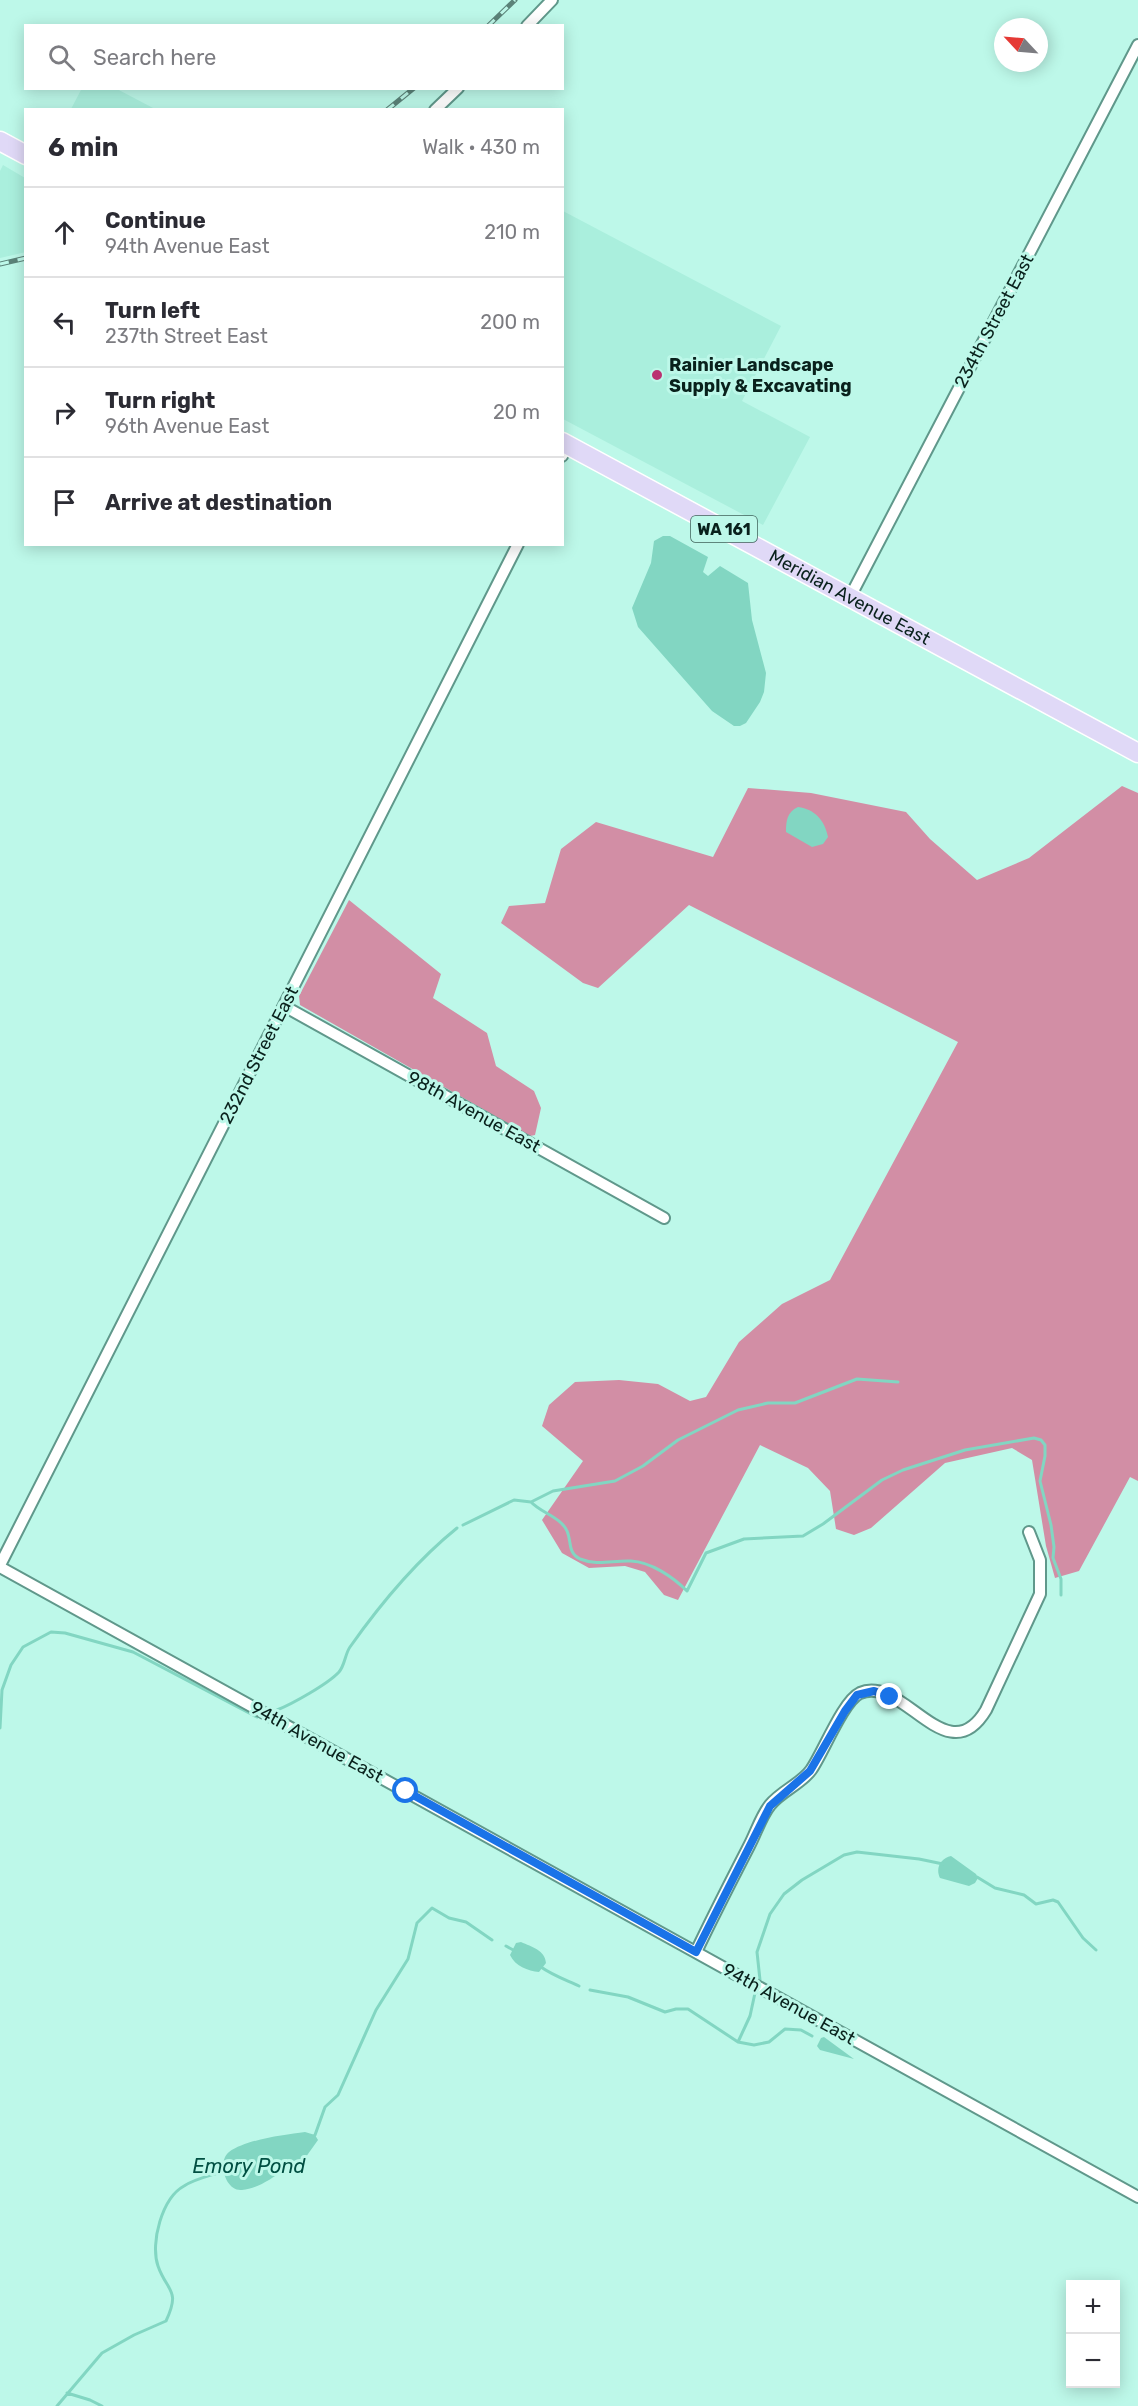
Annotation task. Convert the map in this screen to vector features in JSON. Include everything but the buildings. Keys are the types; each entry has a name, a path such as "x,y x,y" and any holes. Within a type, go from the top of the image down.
{"main road":[{"path":"0,141 24,154"},
{"name":"Meridian Avenue East","path":"564,448 850,597 1138,753"}],"street":[{"path":"529,24 552,0"},
{"name":"234th Street East","path":"850,597 1138,45"},
{"path":"437,108 456,90"},
{"name":"232nd Street East","path":"0,1566 517,546"},
{"name":"98th Avenue East","path":"284,1006 664,1218"},
{"path":"696,1952 770,1806 810,1771 851,1701 861,1693 880,1692 944,1729 961,1732 976,1725 986,1710 1040,1594 1040,1560 1029,1532"},
{"name":"94th Avenue East","path":"0,1566 1138,2197"}],"shaded area":[{"path":"81,90 119,90 153,108 72,108"},
{"path":"3,165 24,177 24,252 0,258 0,171"},
{"path":"564,212 781,326 742,401 810,437 763,525 564,420"},
{"path":"1122,786 1138,793 1138,1481 1130,1477 1079,1571 1055,1578 1046,1546 1032,1460 1012,1448 945,1463 871,1528 854,1535 836,1529 830,1491 808,1468 760,1445 678,1600 664,1595 645,1572 625,1566 589,1568 562,1553 542,1520 583,1461 542,1426 549,1405 575,1382 619,1380 658,1384 690,1401 706,1397 739,1342 782,1304 830,1280 958,1042 689,905 598,988 583,983 501,923 509,906 545,903 561,849 596,822 713,857 748,788 811,793 906,812 930,839 977,880 1029,858"},
{"path":"349,900 441,974 433,998 487,1033 496,1066 534,1091 541,1108 535,1135 530,1136 300,1005 299,996"}],"water":[{"path":"663,536 670,536 708,557 703,572 708,576 720,566 748,583 752,620 766,673 764,692 760,702 746,723 740,726 734,726 712,711 638,627 632,608 651,563 654,541"},
{"path":"798,807 809,810 822,821 828,837 823,844 812,847 786,832 788,817 791,811"},
{"path":"951,1856 976,1874 978,1878 975,1883 969,1886 940,1878 938,1871 940,1864"},
{"path":"521,1942 543,1955 546,1963 539,1972 522,1967 512,1959 510,1955 516,1943"},
{"path":"824,2037 854,2059 820,2050 817,2046"},
{"name":"Emory Pond","path":"305,2132 315,2135 318,2140 303,2161 293,2162 269,2180 247,2189 236,2189 227,2181 223,2169 225,2156 229,2152 255,2141"}],"waterway":[{"path":"463,1525 514,1500 531,1502 553,1491 615,1481 643,1466 678,1440 738,1410 768,1403 795,1403 857,1379 898,1382"},
{"path":"531,1502 564,1526 571,1550 580,1559 593,1562 631,1561 646,1564 668,1576 687,1591 706,1553 744,1539 803,1536 882,1480 903,1470 965,1450 1034,1438 1041,1440 1045,1445 1040,1481 1051,1525 1053,1558 1061,1579 1061,1595"},
{"path":"277,1710 310,1693 339,1672 350,1647 386,1599 413,1569 457,1528"},
{"path":"0,1728 2,1690 11,1665 23,1647 51,1632 65,1633 133,1652 257,1717"},
{"path":"760,1980 757,1952 770,1914 784,1894 802,1880 844,1855 857,1852 943,1864"},
{"path":"977,1877 995,1888 1024,1895 1036,1904 1053,1900 1058,1902 1083,1938 1096,1950"},
{"path":"312,2137 315,2135 325,2107 338,2095 376,2010 408,1959 417,1923 432,1908 449,1918 466,1922 492,1940"},
{"path":"506,1946 515,1951"},
{"path":"541,1967 579,1986"},
{"path":"590,1990 628,1997 665,2012 688,2009 738,2042 754,2045 769,2042 785,2029 801,2030 812,2036"},
{"path":"738,2042 750,2016 755,1993"},
{"path":"57,2406 102,2353 166,2321 172,2296 158,2266 156,2256 157,2234 164,2211 176,2192 184,2186 227,2170"},
{"path":"67,2393 102,2406"}],"railway":[{"path":"490,24 515,0"},
{"path":"389,108 412,90"},
{"path":"0,264 24,258"}],"place":[{"name":"Rainier Landscape Supply & Excavating","path":"657,375"}],"route":[{"path":"406,1791 696,1952 770,1806 810,1771 851,1701 857,1695 874,1691 890,1697"}]}
